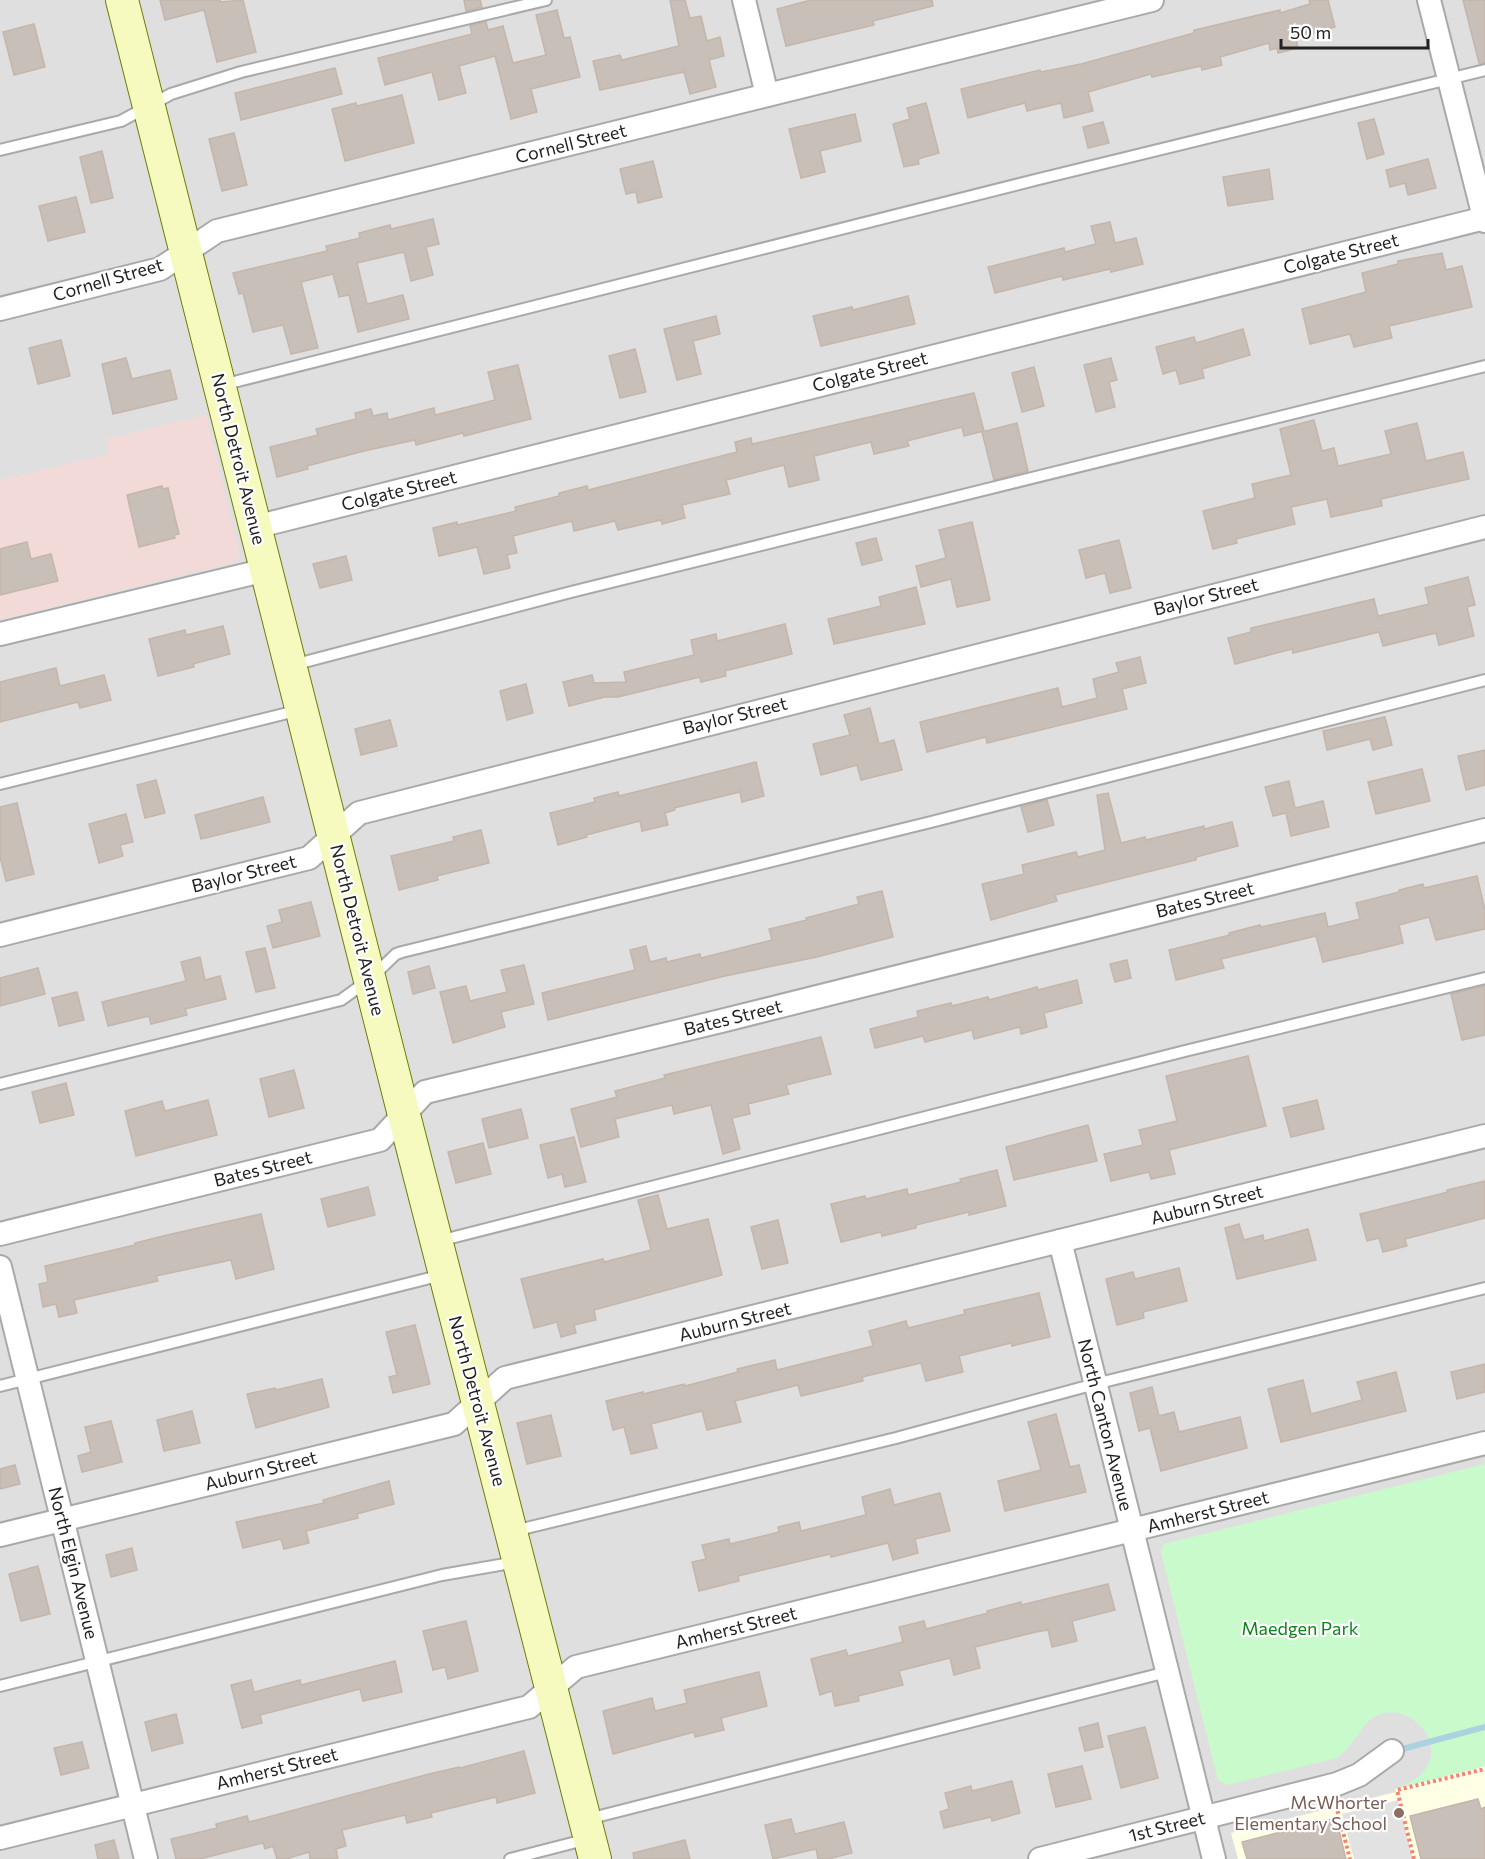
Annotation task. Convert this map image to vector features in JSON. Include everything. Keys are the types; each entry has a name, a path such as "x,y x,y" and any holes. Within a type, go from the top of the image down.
{"street":[{"name":"North Detroit Avenue","path":"122,0 444,1274 590,1839"},
{"path":"744,0 767,95"},
{"name":"Cornell Street","path":"0,309 160,269 217,231 1152,0"},
{"path":"1429,0 1485,219"},
{"name":"Colgate Street","path":"255,526 1485,219"},
{"name":"Baylor Street","path":"0,935 309,858 359,813 1485,527"},
{"path":"0,634 266,570"},
{"name":"Bates Street","path":"0,1234 380,1140 425,1092 721,1022 1485,830"},
{"name":"Auburn Street","path":"0,1535 454,1424 505,1378 1485,1136"},
{"name":"North Canton Avenue","path":"1060,1242 1214,1859"},
{"name":"North Elgin Avenue","path":"0,1267 146,1859"},
{"name":"Amherst Street","path":"0,1838 529,1707 576,1667 1485,1443"},
{"name":"1st Street","path":"1040,1859 1337,1784 1359,1774 1392,1751"}],"lane":[{"path":"0,150 121,121 171,94 241,72 546,0"},
{"path":"219,386 1024,183 1485,70"},
{"path":"290,666 583,589 1485,366"},
{"path":"0,1084 341,1000 396,954 402,952 931,822 1485,680"},
{"path":"0,784 302,710"},
{"path":"436,1242 1174,1054 1485,978"},
{"path":"0,1386 444,1274"},
{"path":"511,1531 896,1438 1095,1384 1485,1288"},
{"path":"0,1686 442,1575 519,1562"},
{"path":"510,1859 590,1839 1167,1672"}],"path":[{"path":"1414,1859 1397,1790 1485,1769"},
{"path":"1336,1805 1350,1859"}],"shaded area":[{"path":"0,0 1485,0 1485,1859 0,1859"},
{"path":"206,415 240,554 238,559 232,563 0,620 0,480 109,454 106,439"},
{"name":"McWhorter Elementary School","path":"1485,1766 1485,1859 1238,1859 1231,1833 1396,1792 1395,1789"},
{"path":"1398,1800 1413,1859 1354,1859 1342,1814"}],"green space":[{"name":"Maedgen Park","path":"1485,1464 1485,1766 1395,1789 1410,1782 1423,1772 1430,1761 1431,1749 1428,1737 1412,1719 1400,1714 1387,1713 1370,1720 1337,1758 1227,1785 1218,1780 1161,1552 1164,1544"}],"building":[{"path":"160,0 220,0 220,2 243,0 256,52 217,62 204,10 165,20"},
{"path":"464,0 480,0 482,7 466,11"},
{"path":"670,0 685,0 690,18 701,16 707,41 720,37 724,56 709,60 716,87 690,94 684,72 600,90 593,61 620,55 622,60 679,46"},
{"path":"811,0 932,0 933,6 873,21 874,25 786,46 777,9"},
{"path":"1309,0 1328,0 1335,27 1296,38 1298,48 1278,53 1277,48 1270,50 1269,43 1220,57 1222,65 1202,70 1201,66 1152,77 1151,74 1088,92 1093,111 1064,118 1061,103 1027,111 1025,103 968,118 961,89 1040,70 1041,72 1081,64 1194,33 1194,30 1280,10 1280,13 1310,4"},
{"path":"1463,0 1485,0 1485,63 1479,63"},
{"path":"557,10 564,38 570,37 580,77 531,89 537,112 511,119 495,56 459,66 466,93 439,100 432,72 385,85 378,58 472,34 470,26 486,22 488,30 503,26 513,63 546,55 536,15"},
{"path":"34,24 45,67 14,75 3,32"},
{"path":"335,68 342,94 241,120 235,93"},
{"path":"402,95 414,143 345,161 332,109 356,103 357,106"},
{"path":"926,103 939,153 918,159 919,164 904,167 893,124 910,119 907,108"},
{"path":"855,114 861,141 820,151 825,172 801,178 789,129"},
{"path":"1374,119 1384,154 1367,159 1358,123"},
{"path":"1103,122 1109,143 1088,148 1083,127"},
{"path":"234,133 247,185 222,191 209,139"},
{"path":"102,151 113,198 91,203 80,157"},
{"path":"1428,159 1436,188 1408,195 1405,183 1390,187 1386,170"},
{"path":"653,161 662,197 638,203 636,192 626,194 620,169"},
{"path":"1269,169 1273,199 1228,206 1223,177"},
{"path":"76,197 85,232 48,241 39,206"},
{"path":"433,219 439,244 426,247 433,275 411,281 404,252 357,263 367,304 403,295 409,319 358,332 349,295 339,297 333,274 301,282 318,348 291,354 283,325 253,332 243,293 239,294 233,273 327,251 326,246 360,238 359,233 390,225 391,229"},
{"path":"1110,222 1115,243 1136,238 1143,264 1063,280 1062,276 995,293 988,267 1064,248 1065,252 1096,244 1091,226"},
{"path":"1442,253 1446,270 1462,266 1472,307 1389,326 1392,338 1354,347 1350,334 1310,344 1302,309 1366,292 1362,273 1398,264 1398,261"},
{"path":"908,296 915,324 821,346 813,316 852,307 853,310"},
{"path":"716,316 720,334 693,341 701,374 677,380 664,329"},
{"path":"1243,329 1250,355 1202,369 1204,378 1180,384 1176,370 1163,374 1156,347 1194,337 1196,343"},
{"path":"61,340 70,376 38,384 29,348"},
{"path":"635,349 646,392 620,398 609,356"},
{"path":"126,358 132,379 170,370 177,399 113,414 102,364"},
{"path":"1111,358 1117,380 1109,382 1115,407 1096,412 1084,365"},
{"path":"518,365 531,419 464,436 463,433 416,445 415,440 364,451 307,466 308,469 277,477 270,447 318,435 316,429 356,419 355,413 371,409 373,416 387,413 388,420 434,408 435,415 495,400 488,372"},
{"path":"1034,367 1044,406 1022,412 1012,373"},
{"path":"974,393 984,431 964,436 962,427 907,441 909,446 874,454 871,442 814,456 819,480 789,487 784,465 726,480 730,494 682,505 685,518 662,524 661,520 618,530 615,521 574,531 572,521 513,536 517,553 507,555 510,568 484,574 477,547 439,556 433,528 457,522 457,525 516,511 515,507 559,496 559,493 587,486 588,490 737,452 735,442 751,438 752,444"},
{"path":"1314,420 1322,451 1334,448 1338,466 1391,454 1385,431 1417,423 1426,461 1463,452 1469,479 1381,499 1382,506 1331,517 1327,499 1291,507 1295,524 1236,539 1237,543 1213,549 1203,511 1255,498 1252,484 1291,475 1280,429"},
{"path":"1017,423 1028,471 994,480 982,432"},
{"path":"162,486 163,489 168,488 179,534 174,535 175,538 139,547 127,495"},
{"path":"972,522 990,600 957,607 951,579 921,587 916,566 946,558 939,530"},
{"path":"876,538 882,560 862,565 856,543"},
{"path":"1119,540 1131,588 1110,593 1105,573 1086,578 1079,550"},
{"path":"27,542 31,559 51,554 58,581 0,595 0,549"},
{"path":"346,556 352,580 320,588 313,564"},
{"path":"1468,577 1475,605 1467,607 1474,636 1439,645 1436,633 1383,646 1379,632 1293,653 1292,649 1235,664 1228,638 1251,632 1251,628 1374,599 1378,616 1429,604 1425,588"},
{"path":"916,587 925,624 834,644 828,619 881,606 879,597"},
{"path":"785,624 792,654 725,671 726,676 701,682 700,677 618,697 605,697 569,706 563,682 592,675 594,683 626,682 624,672 694,655 691,640 716,634 717,641"},
{"path":"223,626 230,654 193,664 194,667 158,676 149,639 185,630 186,635"},
{"path":"1140,657 1146,683 1122,689 1127,709 987,743 986,737 927,752 920,722 1058,688 1062,707 1097,698 1093,679 1119,672 1116,663"},
{"path":"56,668 60,686 104,675 111,700 80,708 78,702 0,722 0,682"},
{"path":"526,684 533,713 507,720 500,691"},
{"path":"870,708 879,744 894,740 902,770 861,780 857,765 821,775 813,744 850,735 844,715"},
{"path":"1385,717 1392,745 1373,750 1370,739 1327,750 1323,731"},
{"path":"390,720 397,746 361,755 355,729"},
{"path":"1485,750 1485,785 1466,790 1458,756"},
{"path":"756,762 764,796 742,802 740,792 674,808 675,810 665,813 668,825 642,831 640,821 558,845 550,813 595,802 594,798 618,792 619,796"},
{"path":"1422,769 1430,801 1376,814 1368,782"},
{"path":"156,780 165,813 145,818 137,785"},
{"path":"1289,781 1295,808 1323,801 1329,827 1291,836 1286,813 1273,816 1265,787"},
{"path":"1108,793 1121,843 1232,822 1238,846 1196,857 1196,860 1055,895 1057,901 991,920 982,884 1024,874 1022,865 1076,852 1078,857 1105,850 1097,795"},
{"path":"263,797 270,822 201,839 195,815"},
{"path":"1047,800 1054,825 1028,832 1021,807"},
{"path":"17,803 34,874 6,881 0,857 0,807"},
{"path":"126,814 133,842 120,845 123,856 99,863 89,824"},
{"path":"481,830 489,863 437,876 438,880 399,890 391,856 454,841 453,837"},
{"path":"1477,876 1485,910 1485,929 1436,940 1429,917 1399,925 1403,943 1379,949 1323,962 1316,936 1221,959 1224,968 1176,980 1169,950 1260,925 1261,927 1325,913 1328,927 1360,919 1356,903 1423,884 1424,888"},
{"path":"882,891 893,937 548,1020 542,993 635,970 630,950 646,946 650,962 666,958 667,962 700,954 701,958 772,940 769,929 859,904 857,897"},
{"path":"311,902 320,936 273,948 267,926 282,922 279,910"},
{"path":"265,948 275,988 256,992 246,952"},
{"path":"200,957 205,980 220,976 226,999 185,1009 187,1015 151,1024 149,1016 108,1026 102,1002 186,981 181,962"},
{"path":"1127,960 1131,978 1115,982 1110,964"},
{"path":"524,965 534,1004 501,1012 505,1027 453,1043 440,992 466,986 470,1001 507,992 501,970"},
{"path":"429,966 435,988 413,994 408,972"},
{"path":"38,968 45,994 0,1006 0,978"},
{"path":"1077,980 1082,1003 1044,1013 1047,1027 1021,1034 1020,1027 974,1039 972,1030 925,1042 923,1036 875,1048 870,1029 918,1017 917,1011 951,1003 952,1006 988,997 989,1000 1037,987 1038,990"},
{"path":"1485,986 1485,1035 1462,1040 1451,994"},
{"path":"77,992 84,1020 59,1026 52,998"},
{"path":"821,1037 831,1074 786,1085 789,1094 748,1104 750,1114 732,1118 740,1149 723,1154 711,1105 674,1114 672,1105 615,1119 619,1137 581,1147 571,1109 617,1097 615,1091 665,1078 664,1075"},
{"path":"1248,1056 1266,1126 1169,1150 1175,1174 1151,1179 1149,1172 1111,1181 1104,1154 1143,1145 1139,1130 1177,1121 1166,1076"},
{"path":"294,1070 304,1108 269,1117 260,1079"},
{"path":"66,1083 74,1115 40,1123 32,1092"},
{"path":"208,1100 217,1135 136,1156 125,1111 162,1101 165,1111"},
{"path":"1317,1100 1324,1129 1291,1137 1283,1108"},
{"path":"521,1109 528,1138 489,1148 482,1119"},
{"path":"1088,1125 1097,1161 1014,1180 1006,1147"},
{"path":"574,1137 586,1182 565,1187 562,1174 548,1178 540,1145"},
{"path":"483,1143 491,1174 456,1183 448,1152"},
{"path":"997,1170 1006,1206 969,1215 969,1212 882,1236 881,1232 841,1242 831,1204 865,1196 866,1199 907,1189 908,1195 961,1182 960,1179"},
{"path":"1485,1181 1485,1218 1405,1239 1407,1246 1383,1252 1379,1238 1367,1241 1360,1214"},
{"path":"368,1187 375,1215 328,1227 321,1199"},
{"path":"658,1195 667,1229 708,1219 722,1275 594,1310 596,1320 574,1325 576,1333 561,1337 557,1322 534,1328 521,1279 651,1250 638,1200"},
{"path":"261,1214 274,1269 236,1279 231,1260 156,1276 158,1281 74,1300 77,1313 59,1317 56,1304 43,1307 39,1284 48,1282 45,1266"},
{"path":"778,1220 788,1263 762,1269 751,1227"},
{"path":"1239,1224 1244,1240 1263,1235 1264,1241 1308,1229 1316,1260 1237,1279 1225,1228"},
{"path":"1179,1268 1187,1301 1143,1312 1144,1318 1117,1325 1106,1279 1133,1272 1135,1279"},
{"path":"1039,1293 1050,1337 1012,1346 1011,1343 959,1356 963,1372 926,1381 921,1363 862,1377 863,1381 801,1396 798,1385 735,1401 741,1422 707,1430 702,1411 651,1424 657,1448 631,1454 624,1427 613,1430 606,1401 684,1384 685,1386 738,1372 737,1369 775,1360 777,1370 873,1346 869,1331 906,1321 908,1328 965,1314 964,1310"},
{"path":"415,1325 430,1384 393,1393 389,1377 397,1375 386,1332"},
{"path":"1485,1364 1485,1392 1457,1399 1451,1372"},
{"path":"1396,1372 1406,1411 1281,1442 1268,1389 1303,1380 1311,1414 1362,1400 1357,1382"},
{"path":"322,1379 329,1407 256,1428 247,1394"},
{"path":"1152,1387 1159,1416 1174,1412 1179,1432 1240,1417 1247,1448 1161,1471 1150,1428 1139,1431 1130,1393"},
{"path":"192,1411 200,1443 164,1451 157,1420"},
{"path":"1056,1414 1070,1467 1079,1465 1086,1492 1005,1511 998,1481 1041,1470 1028,1422"},
{"path":"551,1415 561,1456 527,1464 517,1423"},
{"path":"111,1421 122,1462 82,1472 78,1456 91,1452 85,1427"},
{"path":"15,1465 20,1484 0,1489 0,1469"},
{"path":"389,1481 394,1504 357,1514 358,1518 306,1531 309,1543 284,1549 281,1539 243,1548 236,1522 324,1503 323,1500"},
{"path":"890,1489 894,1505 940,1493 950,1531 915,1539 918,1553 893,1560 888,1543 738,1576 739,1581 699,1591 692,1562 706,1559 702,1545 729,1539 730,1544 779,1532 778,1527 799,1522 801,1531 866,1515 862,1497"},
{"path":"132,1548 137,1570 111,1577 106,1555"},
{"path":"38,1566 50,1614 21,1621 9,1574"},
{"path":"1108,1584 1115,1610 1072,1621 1077,1641 1052,1647 1048,1630 1036,1632 975,1647 980,1668 954,1675 950,1658 899,1671 903,1685 858,1696 859,1701 835,1706 832,1691 820,1695 811,1659 846,1650 848,1656 903,1642 899,1627 924,1621 926,1629 1021,1602 1021,1605"},
{"path":"466,1621 478,1671 448,1679 445,1667 433,1670 423,1631"},
{"path":"395,1661 402,1692 363,1701 360,1689 260,1715 262,1723 242,1728 231,1685 251,1680 254,1692 300,1680 301,1685"},
{"path":"759,1672 767,1706 721,1718 724,1730 695,1737 694,1732 613,1754 603,1711 652,1698 655,1711 687,1703 684,1690"},
{"path":"176,1714 183,1743 152,1751 145,1722"},
{"path":"1098,1723 1103,1747 1085,1751 1079,1728"},
{"path":"1145,1727 1158,1778 1121,1788 1108,1736"},
{"path":"82,1742 89,1768 61,1775 54,1748"},
{"path":"524,1751 535,1793 497,1803 496,1797 431,1813 432,1817 407,1823 405,1815 342,1830 346,1846 336,1849 338,1859 310,1859 309,1852 286,1859 277,1859 273,1846 265,1849 263,1843 200,1859 176,1859 171,1839 217,1828 216,1824 247,1816 249,1822"},
{"path":"1082,1766 1091,1799 1056,1807 1048,1774"},
{"path":"1012,1781 1020,1813 992,1821 991,1817 944,1828 940,1812 949,1809 945,1793 971,1786 972,1791"},
{"path":"1478,1799 1481,1809 1485,1807 1485,1859 1421,1859 1410,1816"},
{"path":"1336,1818 1346,1859 1247,1859 1242,1842"},
{"path":"791,1819 795,1834 844,1822 852,1853 818,1859 816,1849 773,1859 765,1825"},
{"path":"114,1840 119,1859 98,1859 95,1845"},
{"path":"685,1840 690,1859 634,1859 633,1853"}],"waterway":[{"path":"1395,1751 1485,1727"}],"place":[{"name":"McWhorter Elementary School","path":"1399,1813"}]}
